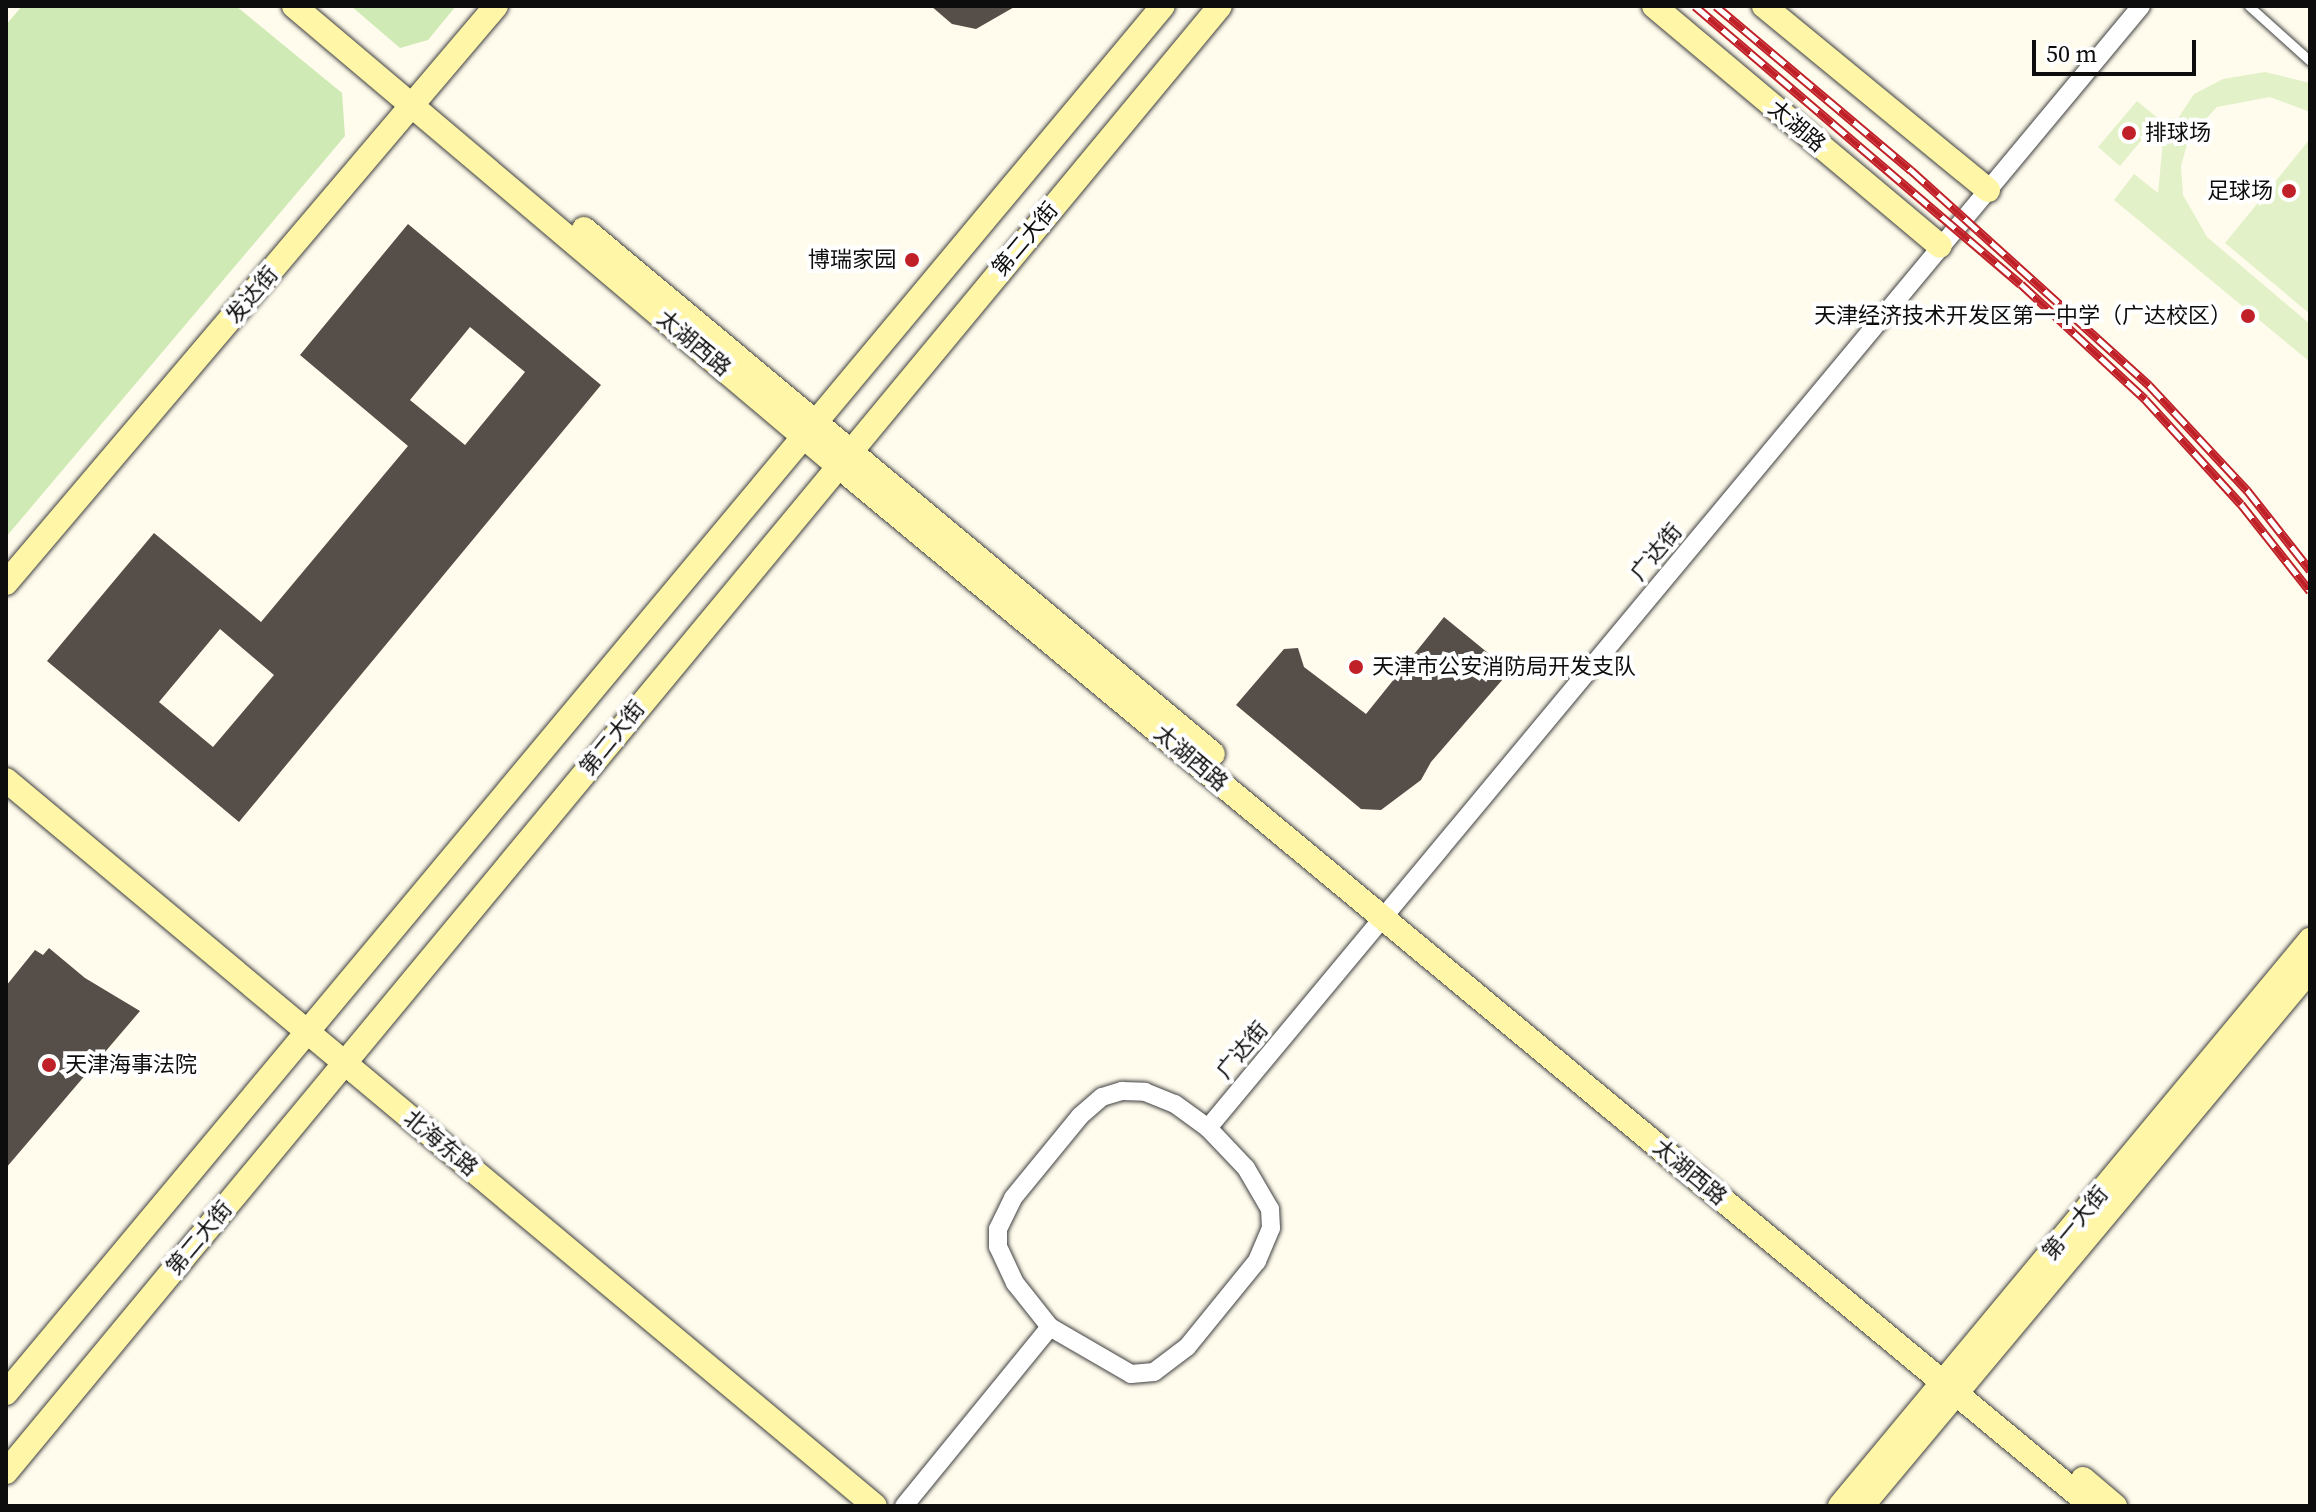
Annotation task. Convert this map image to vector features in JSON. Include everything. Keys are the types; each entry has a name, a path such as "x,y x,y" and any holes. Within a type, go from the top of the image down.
{"main road":[{"name":"太湖西路","path":"294,6 418,100 1954,1381 2115,1506"},
{"name":"发达街","path":"6,583 496,6"},
{"name":"第二大街","path":"6,1393 1163,6"},
{"name":"第二大街","path":"6,1472 843,457 1220,6"},
{"name":"太湖路","path":"1654,6 1940,246"},
{"path":"1764,6 1988,190"},
{"name":"北海东路","path":"6,780 875,1506"},
{"name":"第一大街","path":"1862,1506 1954,1381 2310,940"},
{"name":"第一大街","path":"1840,1506 1954,1381 2310,970"},
{"name":"太湖西路","path":"1954,1381 2092,1506"}],"street":[{"name":"广达街","path":"1208,1128 2141,6"},
{"path":"1145,1092 1175,1104 1208,1128 1246,1168 1270,1209 1271,1228 1257,1261 1187,1347 1154,1372 1131,1374 1112,1368 1050,1327 1015,1283 998,1247 998,1229 1013,1198 1102,1097 1145,1092"},
{"path":"904,1506 1050,1327"}],"lane":[{"path":"2249,6 2310,61"}],"green space":[{"path":"22,6 236,6 342,93 345,136 6,537 6,25"},
{"path":"351,6 456,6 428,40 400,48"},
{"path":"2265,72 2310,83 2310,112 2270,97 2217,107 2189,137 2181,166 2183,195 2207,237 2310,324 2310,362 2114,200 2134,174 2158,193 2163,141 2194,94 2223,79"},
{"name":"排球场","path":"2137,101 2159,119 2120,166 2098,147"},
{"name":"足球场","path":"2310,139 2310,314 2225,243"}],"building":[{"path":"931,6 1016,6 976,29 952,24"},
{"path":"408,224 601,385 239,822 47,661 154,533 261,622 408,446 300,355","holes":["470,327 525,372 465,445 410,400","220,629 274,675 213,747 159,702"]},
{"path":"1444,617 1510,671 1431,762 1421,780 1381,810 1361,809 1236,705 1284,649 1298,648 1304,667 1366,714"},
{"name":"天津海事法院","path":"49,948 85,978 140,1011 6,1168 6,986 35,950 43,955"}],"railway":[{"path":"1695,6 2021,284 2145,399 2241,504 2310,591"},
{"path":"1716,6 1911,170 2149,385 2247,490 2310,570"}],"place":[{"name":"排球场","path":"2129,133"},
{"name":"足球场","path":"2289,191"},
{"name":"博瑞家园","path":"912,260"},
{"name":"天津经济技术开发区第一中学（广达校区）","path":"2248,316"},
{"name":"天津市公安消防局开发支队","path":"1356,667"},
{"name":"天津海事法院","path":"49,1065"}]}
